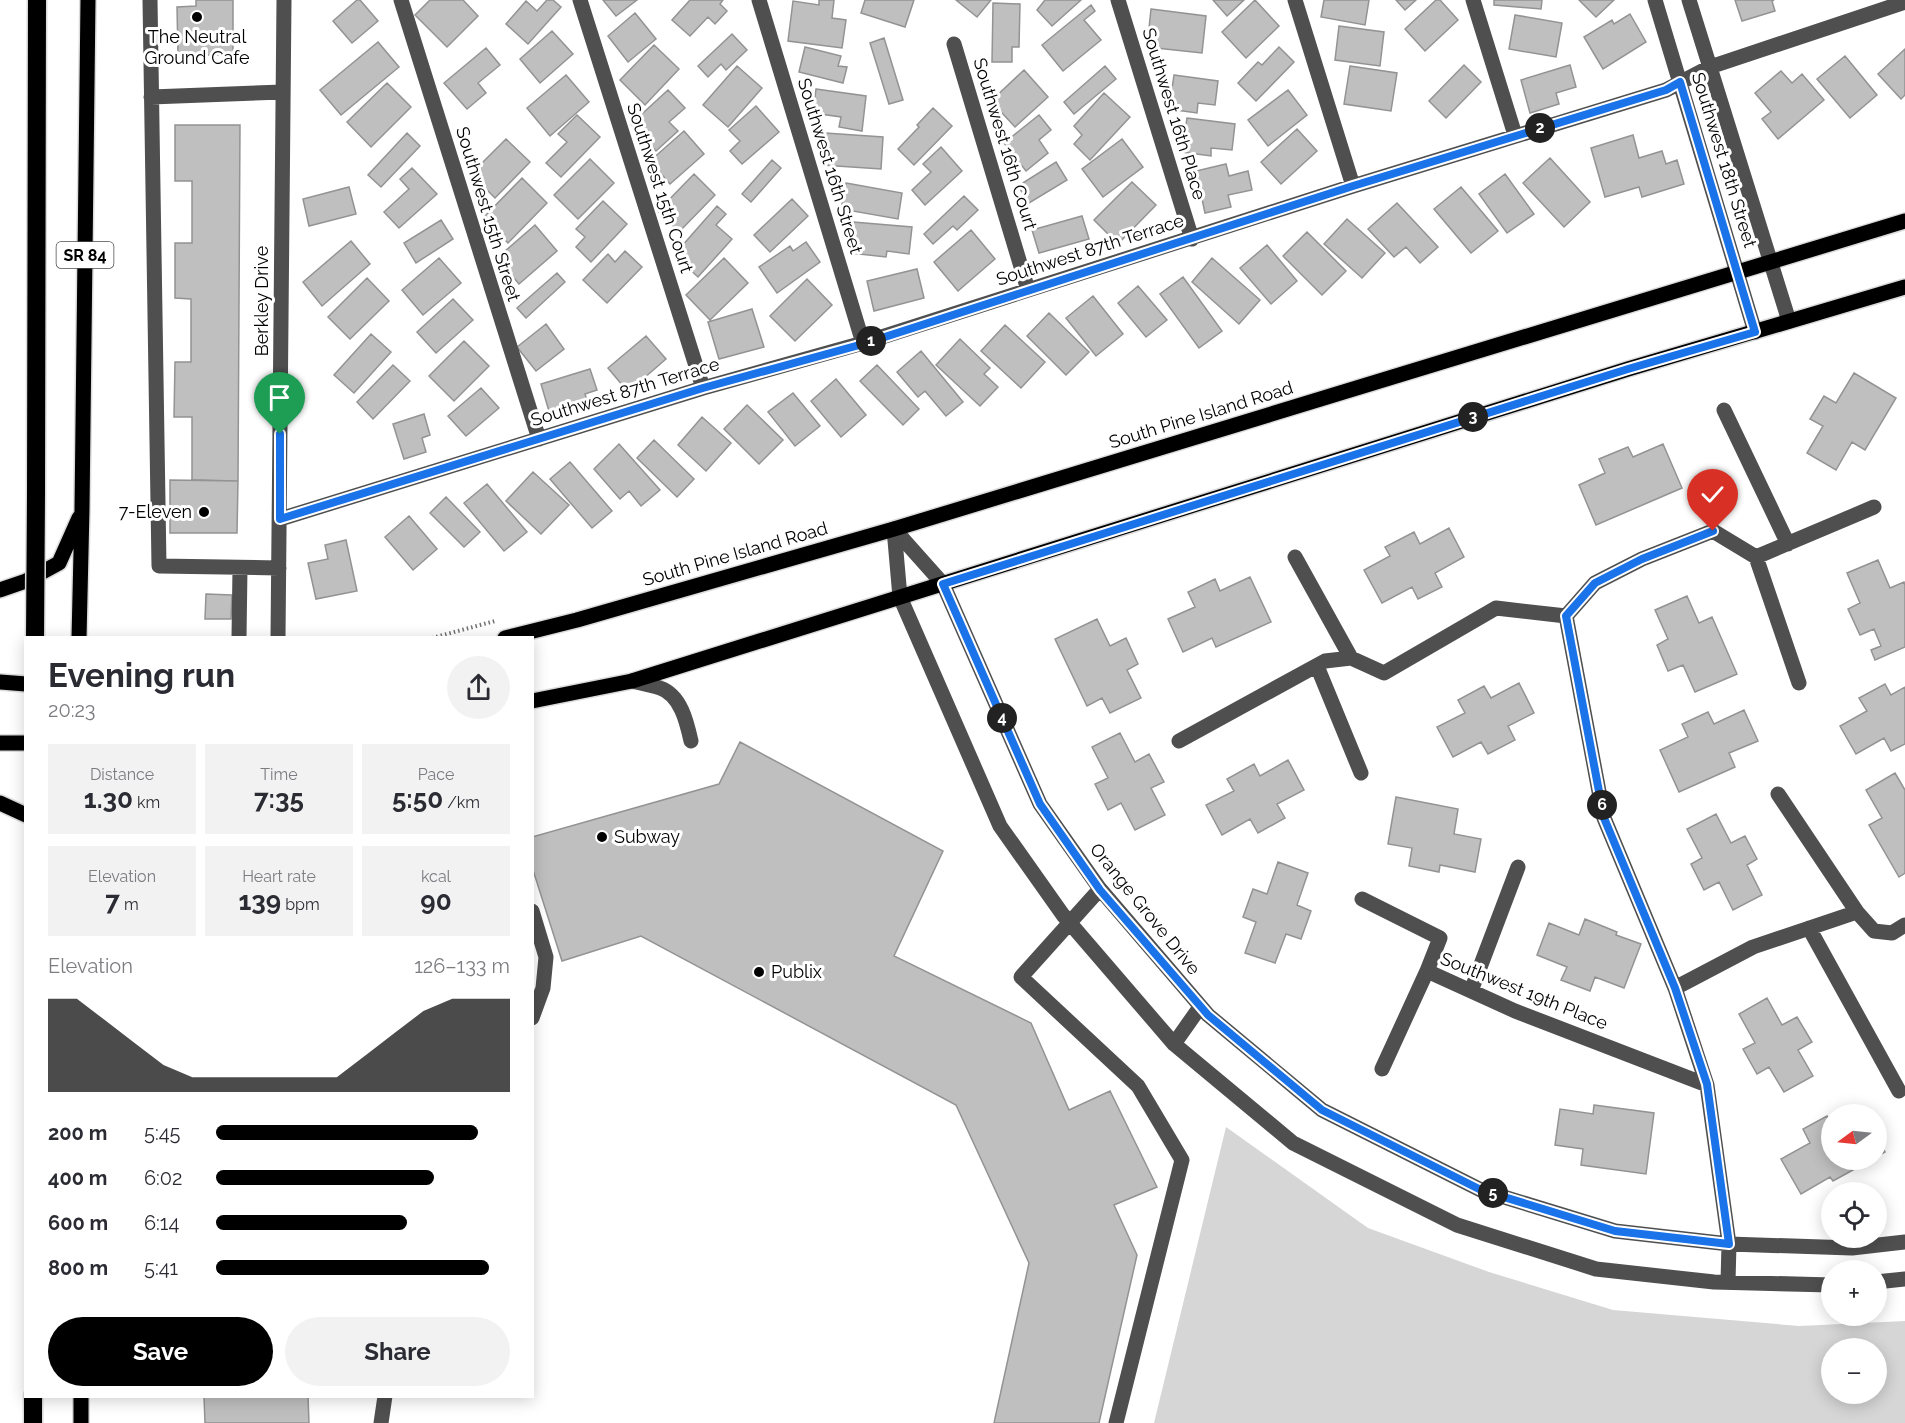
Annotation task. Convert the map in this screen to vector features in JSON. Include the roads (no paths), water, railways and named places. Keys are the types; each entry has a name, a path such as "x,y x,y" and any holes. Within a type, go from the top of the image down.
{"highway":[{"path":"35,636 37,0"},
{"path":"33,1398 33,1423"}],"main road":[{"name":"SR 84","path":"79,636 88,0"},
{"name":"South Pine Island Road","path":"531,634 894,529 1905,221"},
{"path":"534,701 632,681 1628,369 1905,287"},
{"path":"0,590 26,581 59,563 82,509"},
{"path":"0,682 24,684"},
{"path":"0,743 24,743"},
{"path":"0,803 24,814"},
{"path":"81,1398 81,1423"}],"street":[{"path":"150,0 159,566 279,568"},
{"name":"Berkley Drive","path":"278,636 284,0"},
{"name":"Southwest 15th Street","path":"401,0 539,439"},
{"name":"Southwest 15th Court","path":"580,0 703,388"},
{"name":"Southwest 16th Street","path":"759,0 863,344"},
{"name":"Southwest 16th Place","path":"1118,0 1192,239"},
{"path":"1295,0 1353,186"},
{"path":"1473,0 1515,135"},
{"name":"Southwest 18th Street","path":"1655,0 1755,332"},
{"name":"Southwest 18th Street","path":"1689,0 1789,321"},
{"name":"Southwest 87th Terrace","path":"280,519 703,388 863,344 1353,186 1666,90 1710,67 1903,2"},
{"name":"Southwest 16th Court","path":"954,44 1028,290"},
{"path":"151,97 283,92"},
{"path":"1724,410 1788,544"},
{"path":"1756,557 1874,507"},
{"path":"894,529 900,597 1000,826 1070,923 1174,1044 1293,1143 1458,1225 1596,1269 1728,1282 1821,1286"},
{"name":"Orange Grove Drive","path":"894,529 943,584 1040,804 1100,890 1208,1015 1322,1110 1481,1190 1615,1231 1729,1244 1852,1248 1905,1242"},
{"path":"1566,616 1595,583 1642,559 1713,531 1756,557 1799,683"},
{"path":"1295,557 1351,658"},
{"path":"239,636 240,568"},
{"path":"1179,741 1325,661 1351,658 1384,673 1496,608 1566,616"},
{"path":"1566,616 1604,818 1675,988 1707,1084 1729,1244 1728,1282"},
{"path":"1317,666 1361,772"},
{"path":"632,681 663,688 675,699 686,716 691,741"},
{"path":"1778,794 1857,912 1874,931 1892,933 1905,925"},
{"path":"1471,991 1518,867"},
{"path":"1100,890 1021,977 1138,1086 1182,1160 1116,1423"},
{"path":"1362,899 1440,938 1427,971"},
{"path":"1675,988 1753,947 1857,912"},
{"path":"534,918 546,957 543,988 534,1013"},
{"path":"1809,928 1899,1091"},
{"name":"Southwest 19th Place","path":"1382,1069 1427,971 1515,1011 1707,1084"},
{"path":"534,977 543,988"},
{"path":"1174,1044 1200,1007"},
{"path":"1887,1281 1905,1279"},
{"path":"381,1423 385,1398"}],"place":[{"name":"The Neutral Ground Cafe","path":"197,17"},
{"name":"7-Eleven","path":"204,512"},
{"name":"Subway","path":"602,837"},
{"name":"Publix","path":"759,972"}]}
